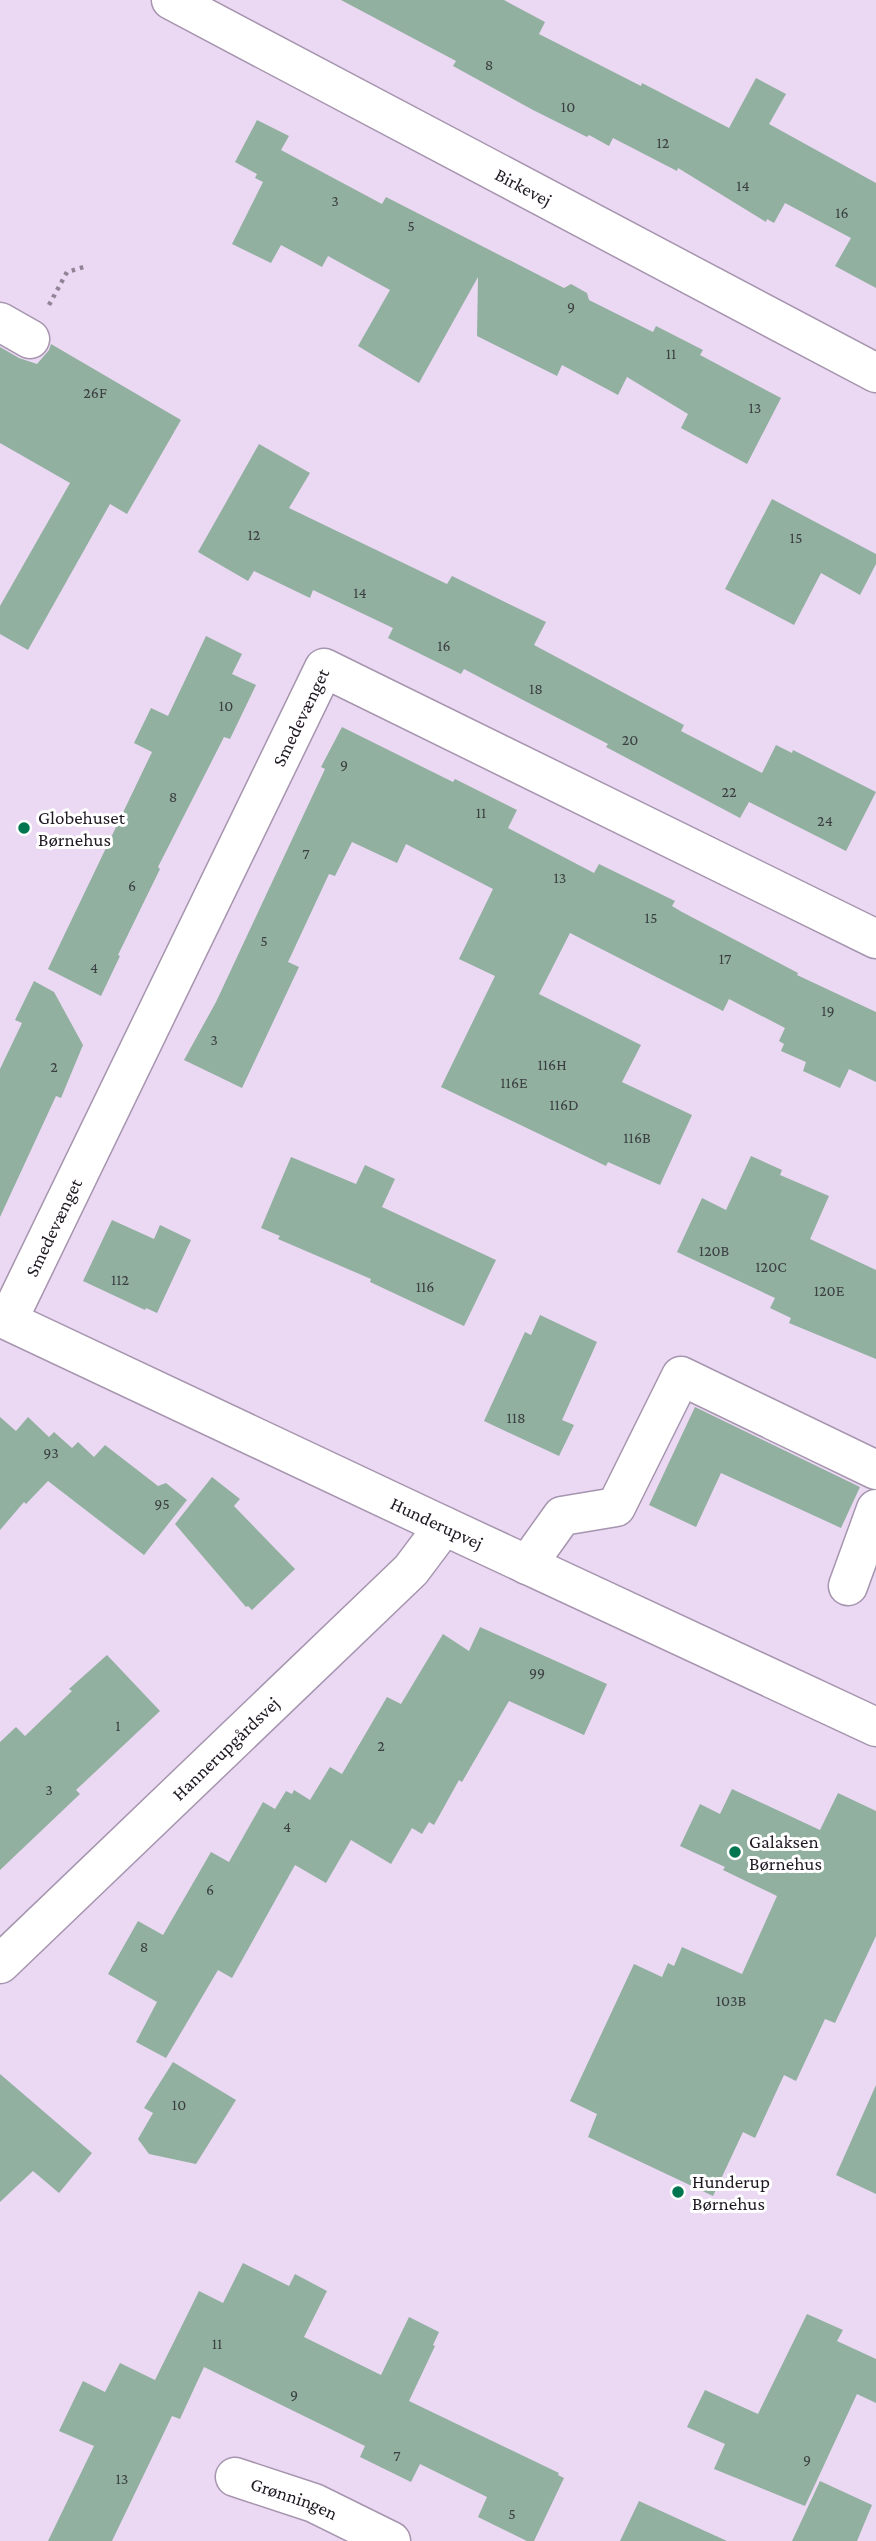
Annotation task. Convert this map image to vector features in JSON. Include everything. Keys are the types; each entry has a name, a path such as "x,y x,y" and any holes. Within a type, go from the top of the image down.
{"street":[{"name":"Birkevej","path":"172,0 876,373"},
{"name":"Smedevænget","path":"4,1319 324,668 876,939"},
{"name":"Hunderupvej","path":"4,1319 876,1727"},
{"path":"527,1565 562,1516 616,1507 681,1376 876,1470"},
{"path":"848,1586 876,1510"},
{"name":"Hannerupgårdsvej","path":"0,1964 411,1570 444,1526"},
{"name":"Grønningen","path":"235,2477 314,2503 390,2541"}],"path":[{"path":"15,330 67,272 87,266"}],"building":[{"path":"341,0 504,0 545,22 539,34 729,128 756,78 786,94 769,124 876,183 876,288 835,266 851,238 785,203 774,223 767,219 766,222 678,168 677,171 613,138 609,146 533,110 453,66 456,61"},
{"path":"257,120 289,136 281,150 382,204 386,197 564,288 571,284 587,293 589,300 653,332 656,326 703,350 700,355 781,398 747,464 681,428 688,414 627,377 618,395 562,365 557,376 477,336 478,277 419,383 358,346 390,290 328,256 322,267 281,245 271,263 232,244 263,182 255,178 257,174 235,162"},
{"path":"51,344 181,420 127,514 110,504 28,650 0,634 0,606 70,483 0,443 0,347 37,364"},
{"path":"259,444 310,473 289,508 447,584 452,576 546,622 534,645 684,725 681,731 762,773 776,745 792,753 793,750 876,792 846,851 749,802 740,818 606,747 608,744 464,669 461,674 388,638 393,628 313,590 310,598 254,571 248,581 198,552"},
{"path":"772,499 876,554 876,564 860,595 821,573 794,625 725,589"},
{"path":"206,636 242,654 232,674 256,685 230,739 224,737 158,867 160,869 101,996 48,969 152,752 134,743 151,708 168,716"},
{"path":"342,727 453,782 455,779 517,810 508,828 594,873 599,864 675,901 672,906 682,912 798,973 797,975 876,1012 876,1082 849,1069 840,1088 803,1071 806,1062 781,1051 784,1044 779,1041 785,1028 729,999 723,1011 570,933 539,994 641,1045 622,1082 692,1115 660,1185 608,1162 606,1166 441,1087 495,976 459,959 493,889 406,844 397,863 352,842 335,876 329,874 288,962 299,967 242,1088 184,1060 216,1002 325,769 321,767"},
{"path":"34,981 54,992 83,1045 61,1098 56,1096 0,1217 0,1069 22,1023 15,1020"},
{"path":"751,1156 782,1170 780,1175 829,1196 810,1239 876,1270 876,1359 789,1323 791,1318 770,1308 775,1298 677,1252 702,1198 726,1210"},
{"path":"291,1157 356,1184 365,1165 395,1179 382,1207 496,1260 464,1326 370,1282 371,1279 278,1239 280,1236 261,1228"},
{"path":"112,1220 154,1239 160,1225 191,1240 157,1313 83,1281"},
{"path":"540,1315 597,1342 562,1420 574,1425 559,1456 484,1421 525,1332 531,1335"},
{"path":"695,1407 860,1487 841,1528 721,1473 696,1527 649,1505"},
{"path":"0,1417 16,1431 28,1417 49,1437 54,1432 72,1448 78,1442 94,1457 105,1445 158,1486 166,1483 187,1500 144,1555 48,1481 26,1504 24,1502 0,1530"},
{"path":"212,1477 240,1499 234,1506 295,1569 252,1610 246,1607 175,1524"},
{"path":"480,1627 607,1684 584,1735 509,1701 434,1825 429,1822 422,1834 412,1828 391,1864 351,1840 326,1883 295,1865 232,1978 218,1970 166,2058 136,2042 157,2002 108,1974 138,1921 163,1935 211,1852 229,1862 263,1802 275,1809 286,1791 292,1794 294,1790 310,1800 330,1767 342,1774 387,1697 401,1704 443,1634 469,1651"},
{"path":"107,1655 160,1711 76,1790 80,1794 0,1870 0,1742 16,1727 25,1736 72,1691 69,1689"},
{"path":"732,1789 820,1830 838,1793 876,1811 876,1936 835,2023 825,2019 796,2081 784,2075 755,2138 743,2132 713,2196 588,2137 597,2114 570,2101 634,1964 662,1977 668,1963 674,1966 682,1947 742,1974 777,1896 680,1846 700,1804 720,1814"},
{"path":"173,2062 236,2100 196,2164 149,2154 138,2139 153,2113 144,2108"},
{"path":"0,2074 92,2153 59,2193 33,2171 0,2202"},
{"path":"876,2085 876,2194 836,2175"},
{"path":"243,2263 289,2286 295,2274 327,2291 304,2337 381,2375 409,2317 439,2332 409,2401 559,2473 558,2475 564,2478 534,2541 527,2541 478,2517 487,2497 420,2464 411,2482 360,2457 365,2446 204,2367 180,2419 172,2416 112,2541 48,2541 94,2446 59,2431 83,2381 105,2392 120,2363 155,2380 199,2291 223,2303"},
{"path":"807,2314 843,2330 837,2341 876,2359 876,2403 857,2394 805,2506 714,2469 725,2444 687,2427 705,2390 758,2414"},
{"path":"820,2481 872,2505 857,2541 792,2541"},
{"path":"639,2501 727,2541 620,2541"}],"place":[{"name":"Globehuset Børnehus","path":"24,828"},
{"name":"Galaksen Børnehus","path":"735,1852"},
{"name":"Hunderup Børnehus","path":"678,2192"}]}
